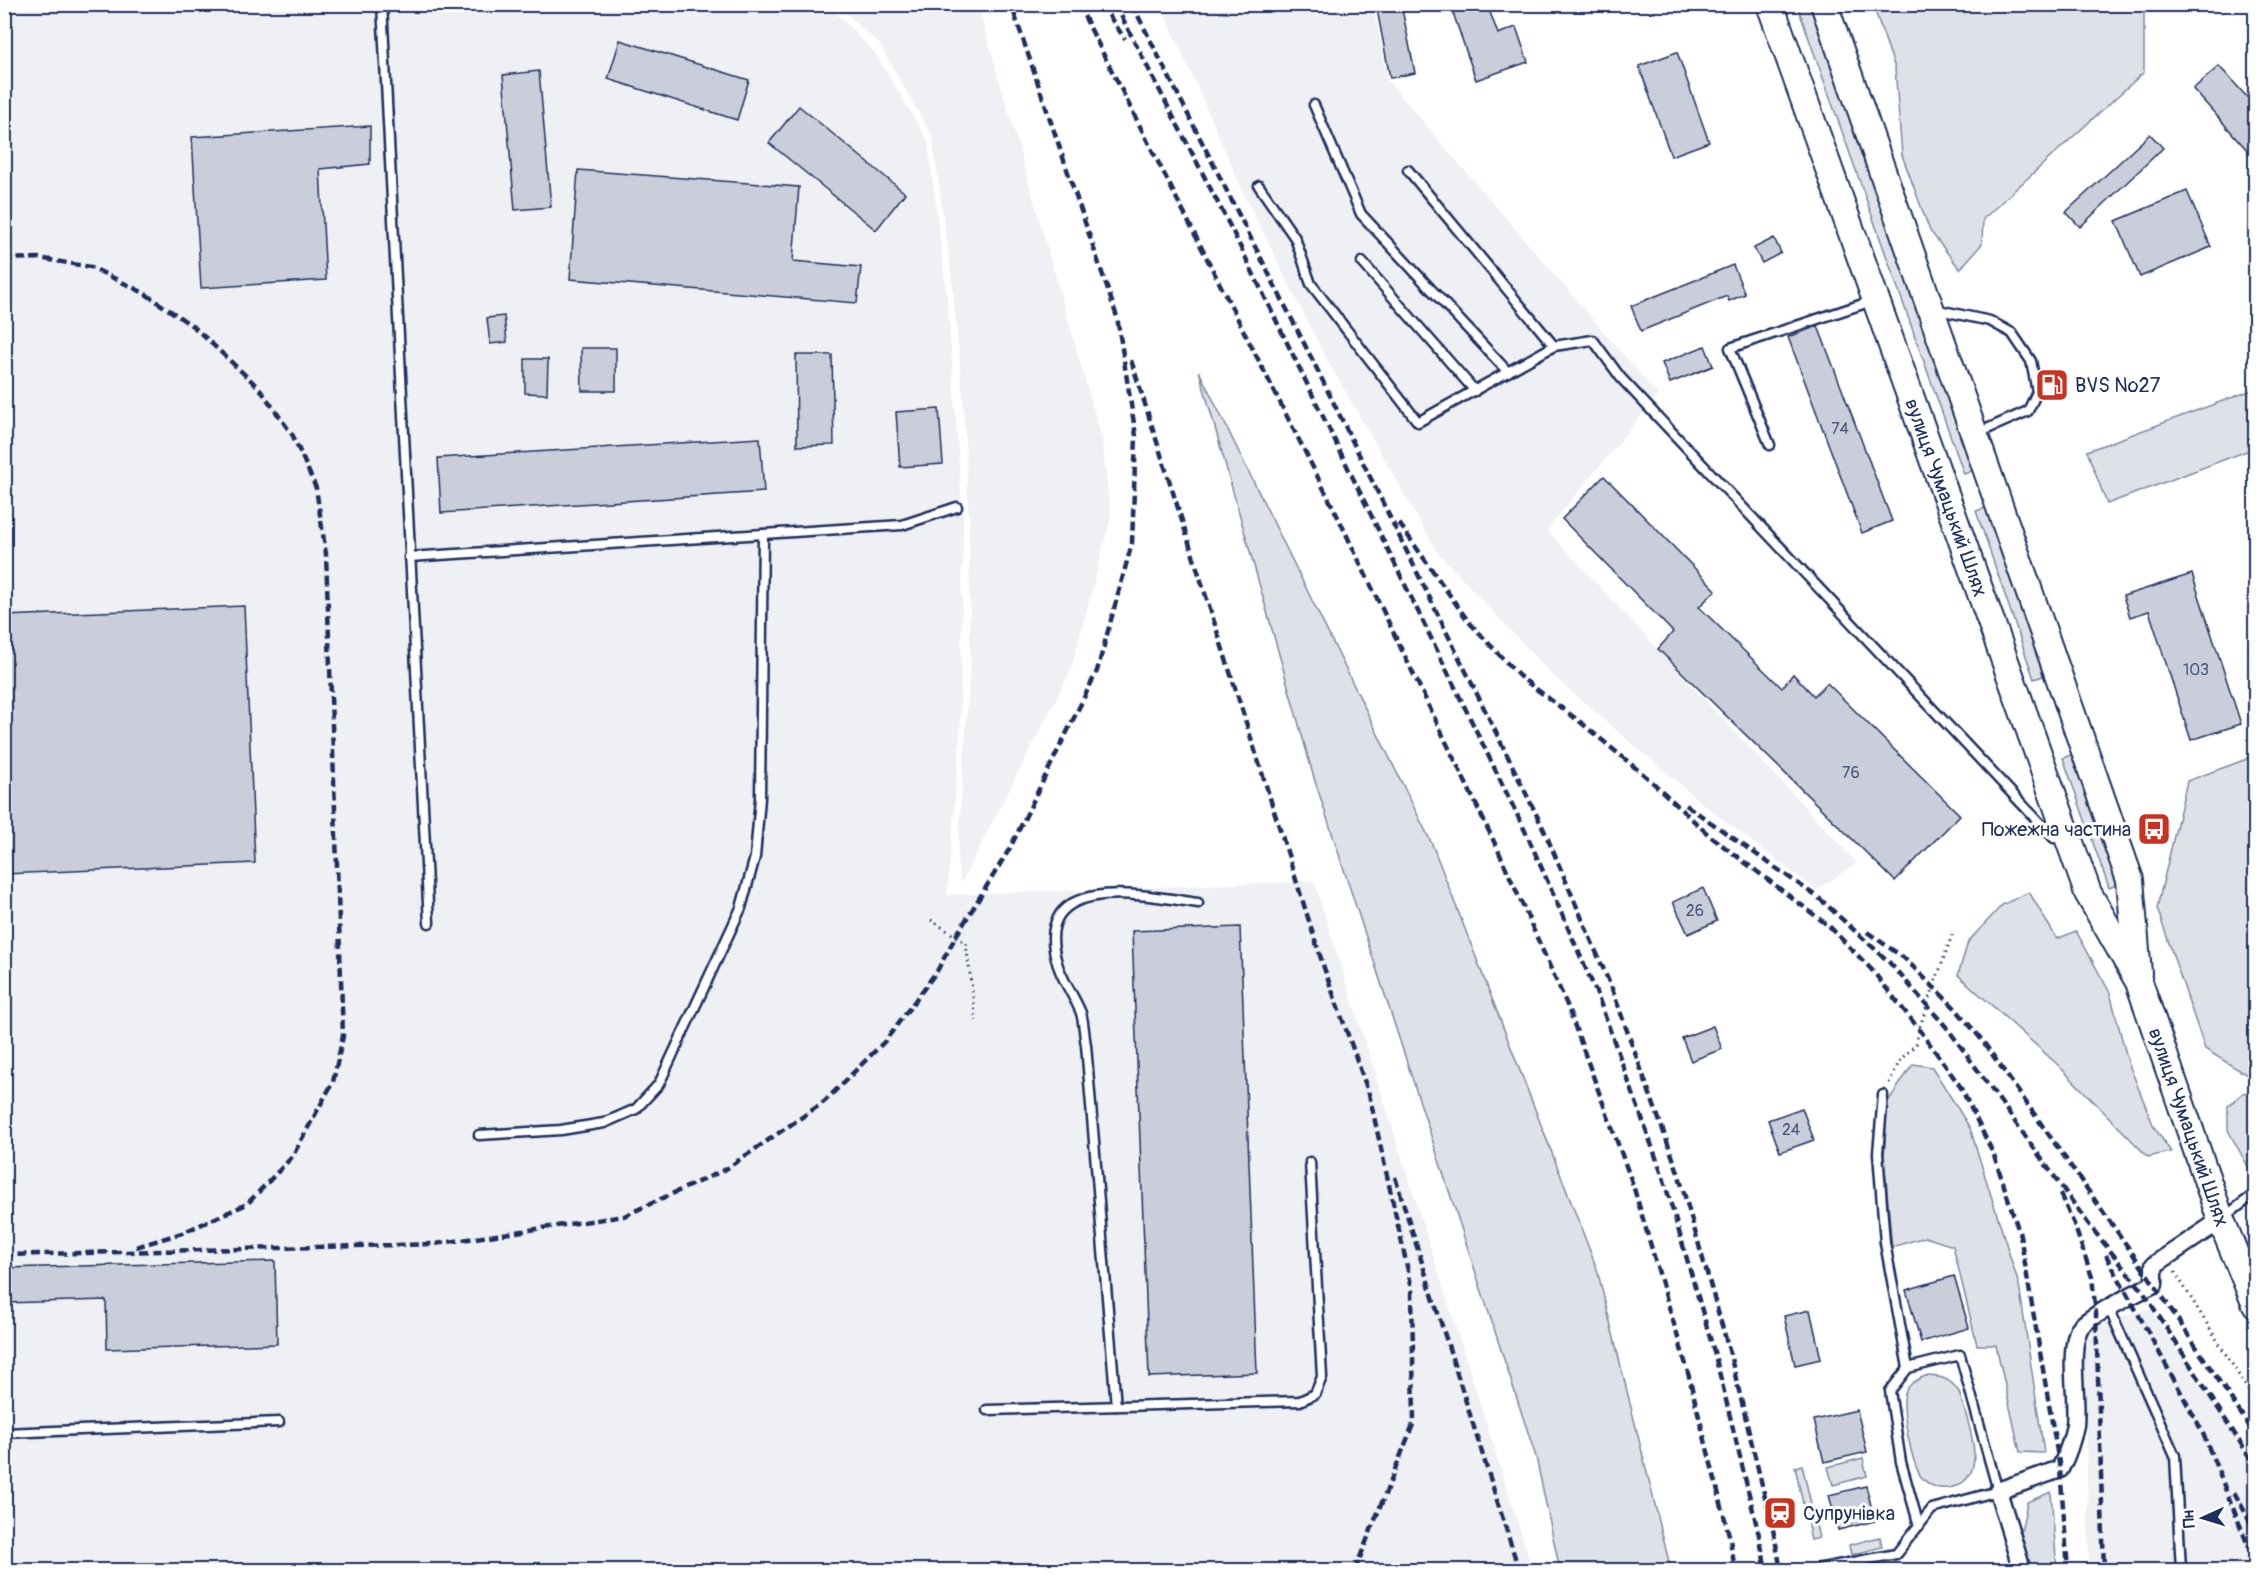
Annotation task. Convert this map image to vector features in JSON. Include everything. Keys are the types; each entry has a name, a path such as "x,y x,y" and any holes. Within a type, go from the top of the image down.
{"main road":[{"name":"вулиця Чумацький Шлях","path":"1770,4 2088,893 2139,982 2221,1220 2256,1305"},
{"name":"вулиця Чумацький Шлях","path":"1825,5 2130,880 2139,982"}],"street":[{"path":"2022,1570 1998,1491 2060,1469 2068,1453 2075,1424 2075,1352 2080,1328 2096,1314 2154,1284 2154,1265 2221,1220"}],"lane":[{"path":"382,4 429,922"},
{"path":"1314,105 1361,214 1509,372"},
{"path":"1408,170 1554,346"},
{"path":"1259,186 1295,238 1311,284 1418,422 1554,346 1593,340 1621,378 2054,838"},
{"path":"1362,262 1475,391"},
{"path":"1770,445 1730,348 1876,300"},
{"path":"1929,308 1990,321 2012,333 2031,361 2037,392 2028,411 1974,435"},
{"path":"410,556 902,525 957,507"},
{"path":"479,1135 561,1130 604,1123 636,1108 659,1084 741,908 755,856 760,798 763,534"},
{"path":"1116,1406 1086,1045 1081,1015 1056,962 1051,935 1062,910 1089,896 1124,892 1198,903"},
{"path":"1883,1095 1878,1153 1885,1243 1908,1368"},
{"path":"987,1410 1300,1401 1315,1394 1322,1377 1310,1162"},
{"path":"2221,1220 2256,1193"},
{"path":"2109,1308 2175,1456 2181,1570"},
{"path":"1817,1569 1896,1554 1919,1526 1932,1509 1998,1491 1960,1355 1908,1368 1890,1391 1901,1462 1919,1526"},
{"path":"4,1433 279,1422"}],"path":[{"path":"931,920 966,943 976,1021"},
{"path":"1883,1095 1900,1060 1916,1044 1919,1029 1953,932"},
{"path":"2166,1258 2256,1403"}],"shaded area":[{"path":"5,5 828,5 875,53 928,141 948,305 963,522 960,741 947,895 1314,881 1533,1570 5,1570"},
{"path":"837,5 978,5 1102,439 1111,517 1071,670 961,883 957,862 970,665 969,522 963,399 952,281 932,136 880,45"},
{"path":"1161,5 1373,5 1388,81 1658,395 1547,530 1857,863 1816,890 1704,805 1554,677 1438,553 1320,347 1245,196"},
{"path":"1797,5 1812,5 1977,469 1964,474"},
{"path":"1873,5 2144,5 2144,72 1983,219 1982,244 1960,269 1930,231 1902,155 1895,68"},
{"path":"1199,371 1432,844 1597,1269 1671,1570 1560,1570 1536,1457 1314,778"},
{"path":"2255,389 2255,448 2107,504 2087,451"},
{"path":"1992,506 2049,674 2034,679 1976,511"},
{"path":"2078,752 2124,882 2109,888 2063,758"},
{"path":"2256,756 2255,1080 2205,1049 2157,908 2187,781"},
{"path":"2029,892 2057,939 2076,931 2110,993 2128,1062 2154,1127 2171,1152 2148,1157 2058,1065 1958,975 1968,942 2002,905"},
{"path":"1913,1064 1932,1067 1970,1128 2019,1285 2044,1453 2020,1452 1996,1345 1977,1345 1953,1246 1925,1237 1892,1247 1884,1158 1887,1103"},
{"path":"2255,1091 2255,1168 2251,1172 2228,1130 2228,1106 2243,1093"},
{"path":"2149,1308 2255,1464 2255,1570 2089,1570 2084,1330"},
{"path":"1925,1376 1945,1379 1956,1387 1973,1445 1974,1459 1971,1471 1965,1481 1949,1488 1933,1486 1923,1479 1915,1463 1908,1438 1905,1394 1910,1385"},
{"path":"1863,1458 1867,1476 1833,1485 1828,1467"},
{"path":"1802,1465 1819,1538 1811,1540 1795,1467"},
{"path":"2051,1492 2057,1570 2029,1570 2019,1543 2027,1502"},
{"path":"1880,1537 1882,1547 1851,1555 1849,1545"}],"building":[{"path":"1376,4 1401,4 1415,73 1390,78"},
{"path":"1450,4 1487,4 1498,34 1516,27 1528,62 1476,80"},
{"path":"620,40 749,80 737,120 608,79"},
{"path":"1677,52 1709,142 1671,156 1639,66"},
{"path":"2219,66 2256,107 2256,160 2193,89"},
{"path":"539,71 551,207 515,210 503,75"},
{"path":"799,106 905,193 876,230 769,143"},
{"path":"370,126 370,164 320,169 326,280 201,288 192,137"},
{"path":"2150,134 2163,148 2080,227 2066,212"},
{"path":"578,170 799,187 793,261 861,267 857,303 570,279"},
{"path":"2187,191 2211,247 2140,277 2116,221"},
{"path":"1774,238 1781,253 1762,263 1754,248"},
{"path":"1733,265 1745,294 1729,301 1727,296 1641,331 1631,306"},
{"path":"504,316 507,342 490,344 487,318"},
{"path":"1818,326 1892,521 1862,533 1788,337"},
{"path":"1705,346 1713,366 1670,383 1662,363"},
{"path":"581,348 616,348 616,391 582,391"},
{"path":"796,355 832,355 834,445 797,446"},
{"path":"525,359 548,359 547,394 525,393"},
{"path":"939,409 943,464 900,467 896,412"},
{"path":"760,438 764,492 441,513 438,458"},
{"path":"1604,476 1716,590 1699,607 1782,688 1793,674 1814,696 1827,683 1960,815 1895,881 1658,649 1673,632 1562,519"},
{"path":"2192,574 2241,724 2191,740 2149,611 2130,617 2123,596"},
{"path":"244,606 255,863 4,874 4,616"},
{"path":"1703,888 1717,921 1688,934 1673,902"},
{"path":"1240,927 1257,1373 1149,1377 1132,931"},
{"path":"1713,1026 1722,1049 1691,1061 1682,1038"},
{"path":"1802,1108 1814,1140 1780,1152 1768,1120"},
{"path":"275,1261 277,1344 107,1349 106,1300 4,1303 4,1268"},
{"path":"1954,1276 1969,1328 1921,1342 1906,1290"},
{"path":"1810,1310 1821,1359 1795,1365 1784,1316"},
{"path":"1857,1410 1867,1452 1824,1462 1814,1420"},
{"path":"1866,1486 1875,1521 1838,1530 1829,1495"}],"railway":[{"path":"4,1255 435,1244 624,1216 726,1169 824,1102 885,1041 937,971 1010,848 1097,671 1132,543 1136,436 1117,317 1011,4"},
{"path":"1078,4 1336,513 1498,850 1567,1005 1633,1185 1686,1365 1730,1539 1735,1570"},
{"path":"1101,4 1125,39"},
{"path":"1115,4 1235,236 1528,837 1597,994 1663,1177 1715,1355 1766,1570"},
{"path":"1132,4 1310,355 1544,830 1612,989 1678,1172 1729,1350 1781,1570"},
{"path":"4,259 38,258 91,267 144,293 194,327 260,389 293,436 316,488 326,554 343,1036 333,1082 292,1157 247,1204 182,1233 136,1247"},
{"path":"1131,360 1323,965 1369,1094 1412,1289 1414,1422 1355,1570"},
{"path":"1399,523 1468,621 1519,676 1579,721 1649,779 1710,836 1829,926 1871,969 1919,1029 1960,1086 1994,1155 2020,1235 2060,1469 2068,1570"},
{"path":"1686,805 1820,899 1888,961 1948,1029 2090,1226 2142,1290 2256,1467"},
{"path":"1867,932 1904,958 1955,1008 1982,1040 2154,1284 2256,1436"},
{"path":"1395,1177 1519,1570"},
{"path":"2060,1194 2074,1224 2092,1277 2096,1314 2104,1570"},
{"path":"2106,1255 2202,1431 2256,1565"},
{"path":"2234,1492 2256,1532"}],"place":[{"name":"BVS №27","path":"2052,385"},
{"name":"Пожежна частина","path":"2154,829"},
{"name":"Супрунівка","path":"1780,1513"}]}
